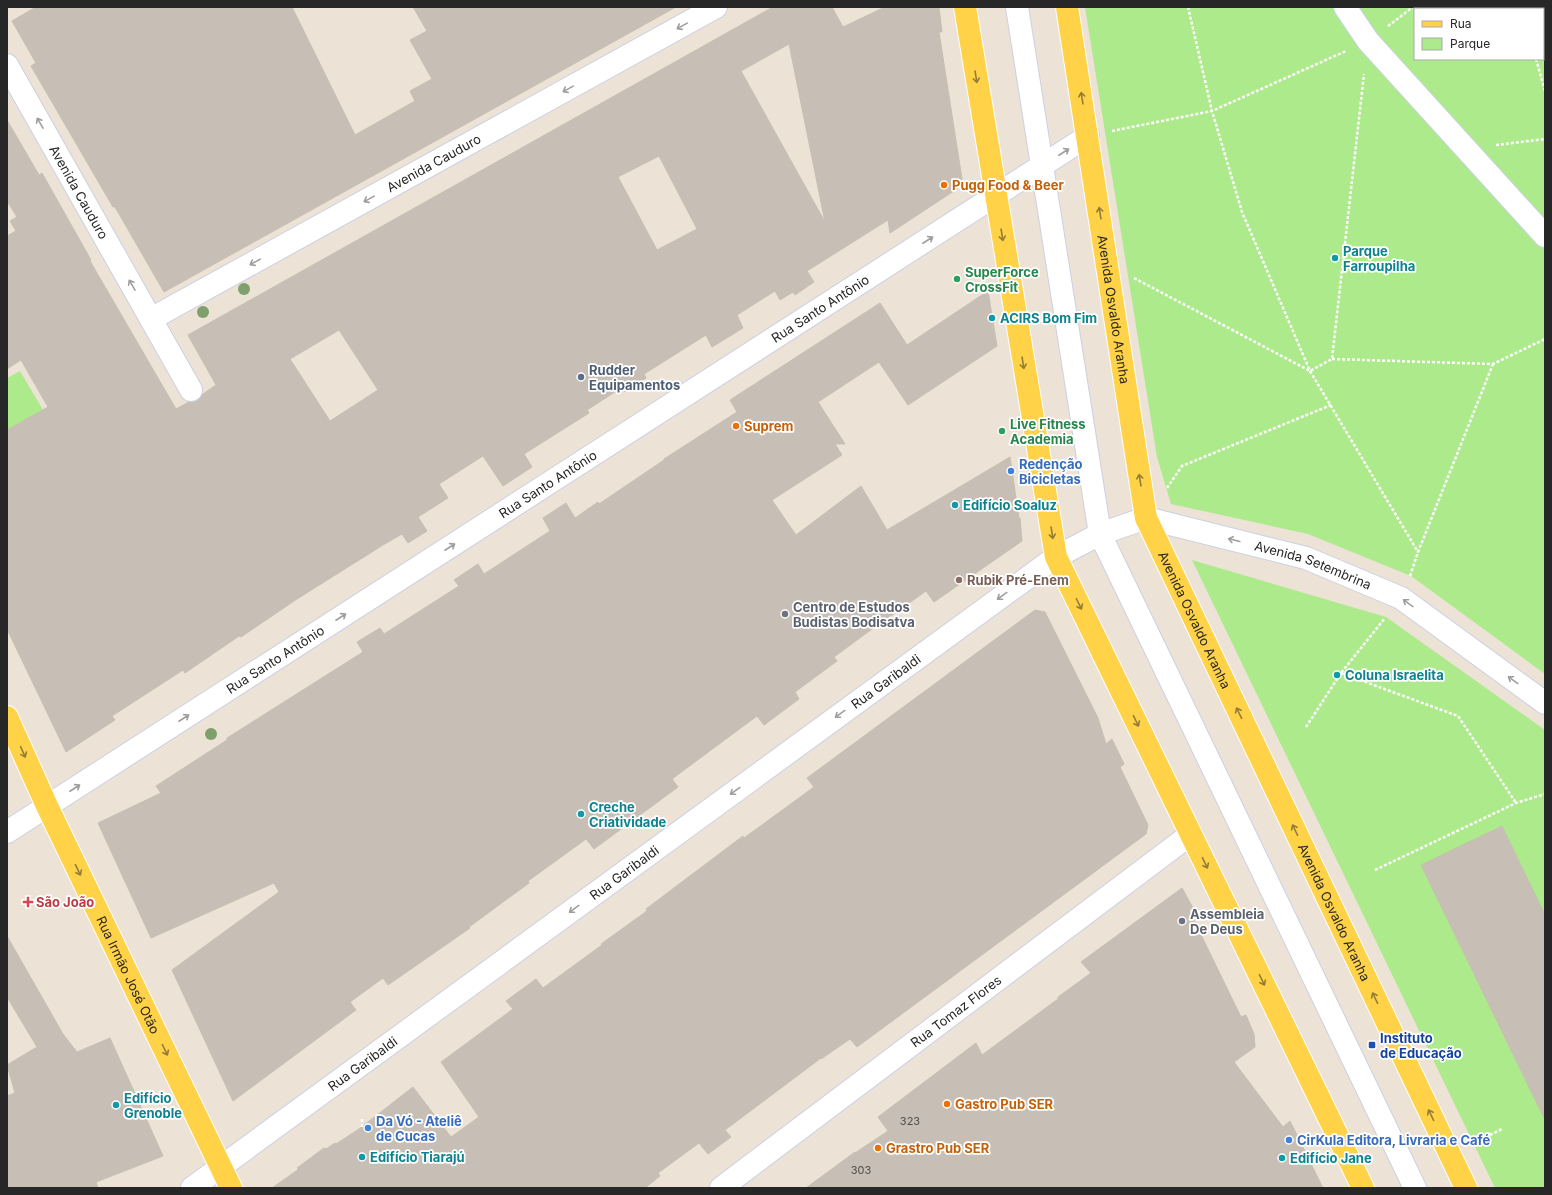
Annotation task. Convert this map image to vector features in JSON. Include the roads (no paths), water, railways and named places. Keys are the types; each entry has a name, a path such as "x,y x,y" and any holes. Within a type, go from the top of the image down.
{"main road":[{"path":"965,7 1056,557 1363,1188"},
{"name":"Avenida Osvaldo Aranha","path":"1067,7 1108,264 1146,518 1466,1188"},
{"name":"Rua Irmão José Otão","path":"7,717 47,806 232,1188"}],"street":[{"name":"Avenida Cauduro","path":"151,319 716,7"},
{"path":"1017,7 1100,534 1414,1188"},
{"path":"1345,7 1368,41 1545,236"},
{"name":"Avenida Cauduro","path":"7,65 191,390"},
{"name":"Rua Santo Antônio","path":"7,832 1088,136"},
{"path":"1056,557 1100,534 1146,518"},
{"name":"Avenida Setembrina","path":"1146,518 1306,558 1401,598 1545,703"},
{"name":"Rua Garibaldi","path":"192,1188 1056,557"},
{"name":"Rua Tomaz Flores","path":"722,1188 1191,834"}],"place":[{"name":"Pugg Food & Beer","path":"944,185"},
{"name":"Parque Farroupilha","path":"1335,258"},
{"name":"SuperForce CrossFit","path":"957,279"},
{"name":"ACIRS Bom Fim","path":"992,318"},
{"name":"Rudder Equipamentos","path":"581,377"},
{"name":"Suprem","path":"736,426"},
{"name":"Live Fitness Academia","path":"1002,431"},
{"name":"Redenção Bicicletas","path":"1011,471"},
{"name":"Edifício Soaluz","path":"955,505"},
{"name":"Rubik Pré-Enem","path":"959,580"},
{"name":"Centro de Estudos Budistas Bodisatva","path":"785,614"},
{"name":"Coluna Israelita","path":"1337,675"},
{"name":"Creche Criatividade","path":"581,814"},
{"name":"São João","path":"28,902"},
{"name":"Assembleia De Deus","path":"1182,921"},
{"name":"Instituto de Educação","path":"1372,1045"},
{"name":"Gastro Pub SER","path":"947,1104"},
{"name":"Edifício Grenoble","path":"116,1105"},
{"name":"Da Vó - Ateliê de Cucas","path":"368,1128"},
{"name":"CirKula Editora, Livraria e Café","path":"1289,1140"},
{"name":"Grastro Pub SER","path":"878,1148"},
{"name":"Edifício Tiarajú","path":"362,1157"},
{"name":"Edifício Jane","path":"1282,1158"}]}
